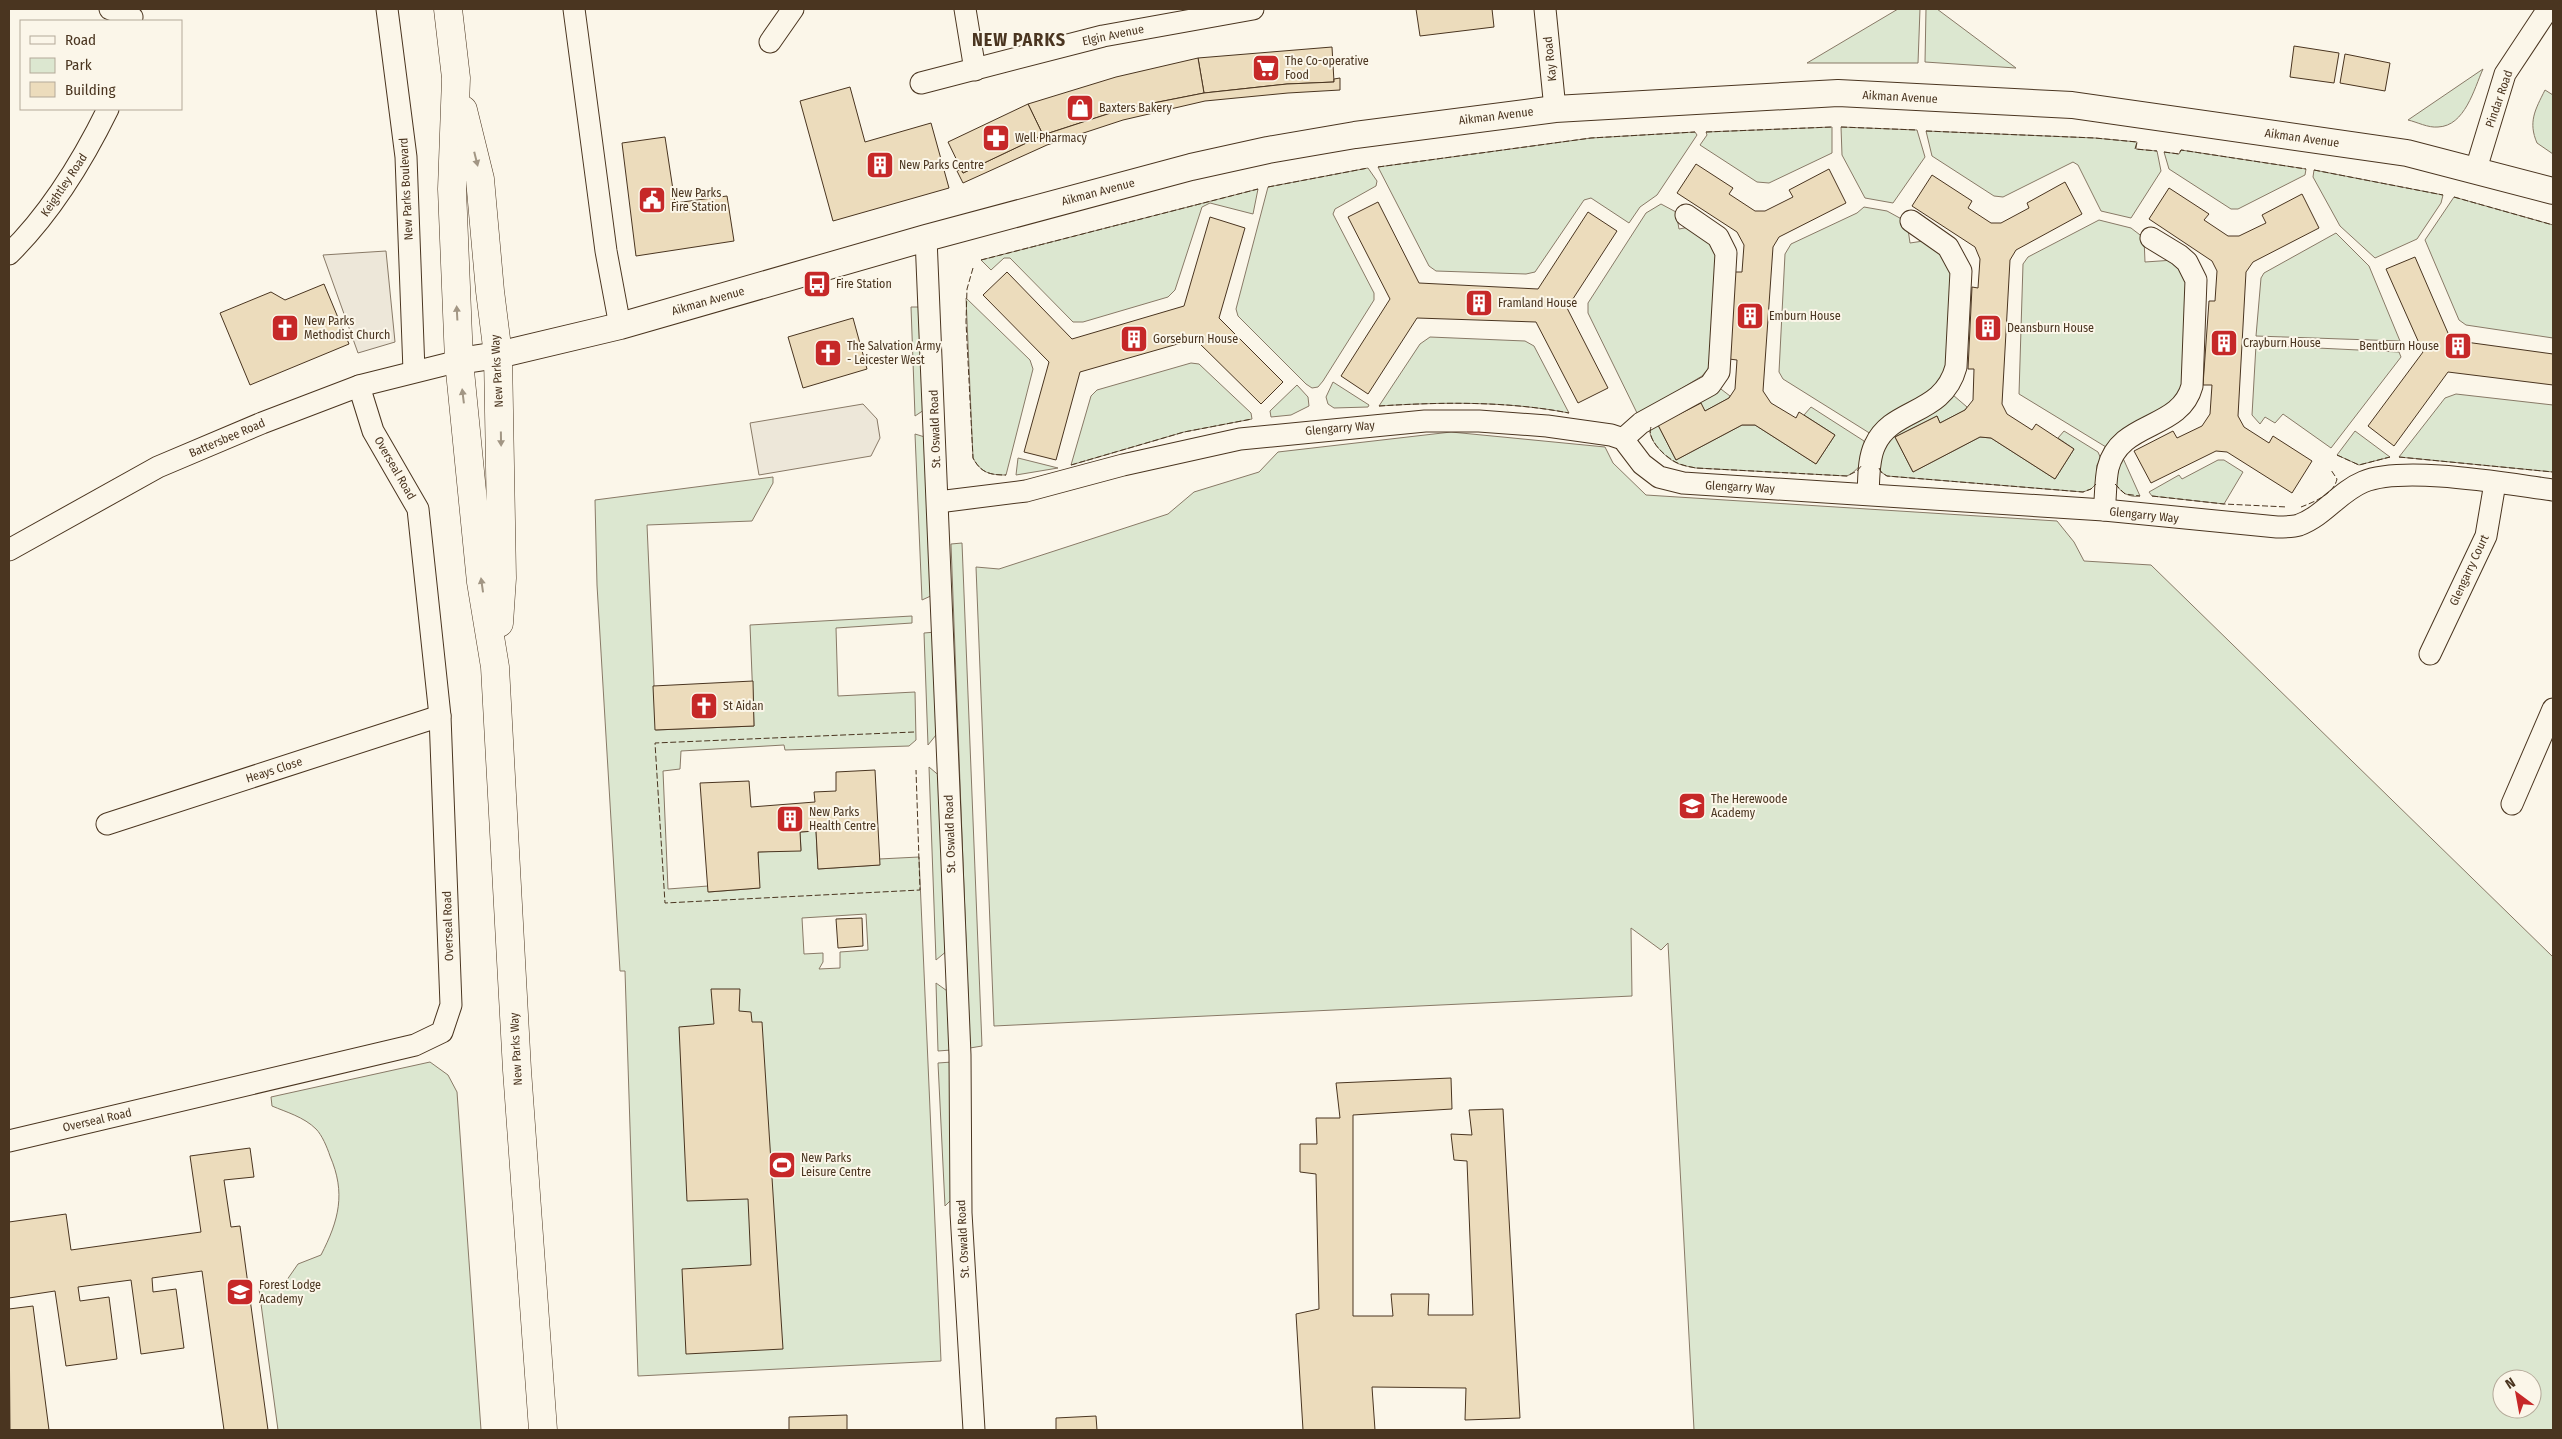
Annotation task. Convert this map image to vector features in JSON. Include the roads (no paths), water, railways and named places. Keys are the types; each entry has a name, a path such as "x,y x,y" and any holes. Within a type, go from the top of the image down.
{"highway":[{"name":"New Parks Way","path":"448,9 456,78 480,179 498,355 502,578 495,667"},
{"name":"New Parks Way","path":"456,78 452,189 459,361 481,582 495,667 517,1070 543,1430"}],"street":[{"path":"110,9 133,16"},
{"name":"New Parks Boulevard","path":"387,9 406,157 414,371"},
{"path":"574,9 606,251 620,326"},
{"path":"770,42 793,9"},
{"path":"965,9 974,70"},
{"name":"Elgin Avenue","path":"921,84 1103,36 1253,9"},
{"name":"Kay Road","path":"1545,9 1555,109"},
{"name":"Pindar Road","path":"2476,170 2505,74 2548,9"},
{"name":"Aikman Avenue","path":"459,361 498,355 620,326 926,238 1191,167 1268,150 1373,133 1555,109 1838,93 2072,105 2407,153 2553,191"},
{"name":"Keightley Road","path":"9,254 35,228 64,187 86,152 107,110"},
{"path":"1623,439 1641,423 1710,385 1719,372 1726,253 1718,237 1686,215"},
{"path":"1868,494 1874,445 1890,427 1935,401 1946,391 1953,380 1956,368 1961,271 1948,247 1911,222"},
{"name":"St. Oswald Road","path":"926,238 960,1055 961,1213 974,1430"},
{"path":"2104,510 2108,468 2116,453 2127,438 2178,411 2188,400 2192,386 2196,280 2193,271 2179,254 2152,238"},
{"name":"Battersbee Road","path":"10,546 158,467 359,386 459,361"},
{"name":"Overseal Road","path":"9,1141 415,1045 442,1032 451,1005 440,716 418,509 373,430 359,386"},
{"name":"Glengarry Way","path":"938,502 1026,491 1122,465 1240,439 1337,428 1425,421 1479,421 1547,426 1611,435 1623,439 1642,464 1658,477 1683,483 2104,510 2277,527 2299,525 2317,516 2361,483 2379,477 2400,474 2553,490"},
{"name":"Glengarry Court","path":"2430,654 2486,536 2495,483"},
{"path":"2512,804 2553,709"},
{"name":"Heays Close","path":"108,824 440,716"}],"place":[{"name":"The Co-operative Food","path":"1266,68"},
{"name":"Baxters Bakery","path":"1080,108"},
{"name":"Well Pharmacy","path":"996,138"},
{"name":"New Parks Centre","path":"880,165"},
{"name":"New Parks Fire Station","path":"652,200"},
{"name":"Fire Station","path":"817,284"},
{"name":"Framland House","path":"1479,303"},
{"name":"Emburn House","path":"1750,316"},
{"name":"New Parks Methodist Church","path":"285,328"},
{"name":"Deansburn House","path":"1988,328"},
{"name":"Gorseburn House","path":"1134,339"},
{"name":"Crayburn House","path":"2224,343"},
{"name":"Bentburn House","path":"2458,346"},
{"name":"The Salvation Army - Leicester West","path":"828,353"},
{"name":"St Aidan","path":"704,706"},
{"name":"The Herewoode Academy","path":"1692,806"},
{"name":"New Parks Health Centre","path":"790,819"},
{"name":"New Parks Leisure Centre","path":"782,1165"},
{"name":"Forest Lodge Academy","path":"240,1292"}],"district":[{"name":"NEW PARKS","path":"1019,40"}]}
